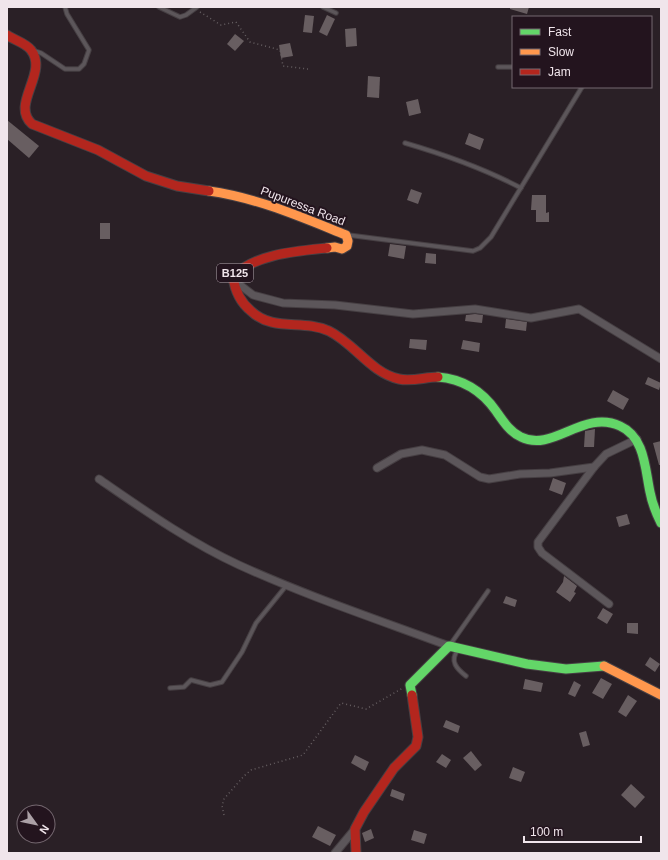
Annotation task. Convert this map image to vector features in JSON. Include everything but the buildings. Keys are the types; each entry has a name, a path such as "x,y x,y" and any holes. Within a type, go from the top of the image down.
{"main road":[{"path":"7,36 31,50"},
{"name":"Pupuressa Road","path":"31,50 35,59 34,82 25,112 26,118 32,124 98,150 146,176 177,186 237,195 274,206 346,235 348,241 347,246 342,249 335,247 287,252 241,268 233,277"},
{"name":"B125","path":"233,277 236,290 244,304 261,320 317,326 329,331 384,372 395,378 404,380 438,377 460,382 475,388 485,395 507,425 518,435 530,440 539,440 580,424 597,421 621,426 637,439"},
{"path":"637,439 643,452 652,501 661,523"},
{"path":"356,853 354,848 355,829 394,768 416,746 418,737 410,685 454,648 527,664 566,669 605,666 661,695"}],"street":[{"path":"233,277 240,285 253,295 283,303 335,305 413,314 475,309 531,318 579,309 661,359"},
{"path":"609,604 542,553 538,547 538,542 594,467 606,454 637,439"},
{"path":"377,468 401,454 422,450 445,455 480,477 488,479 520,474 550,473 594,467"},
{"path":"99,479 166,525 238,564 287,585 454,648"},
{"path":"335,853 355,829"}],"lane":[{"path":"31,50 41,53 65,69 78,69 84,64 89,50 67,14 65,7"},
{"path":"159,7 180,17 196,8"},
{"path":"323,7 336,13"},
{"path":"498,67 512,67"},
{"path":"346,235 473,251 480,248 491,237 581,88"},
{"path":"405,143 451,156 489,171 521,188"},
{"path":"170,688 184,687 191,680 210,685 222,682 242,652 256,623 287,585"},
{"path":"466,676 456,668 454,663 454,648 488,590"}],"path":[{"path":"196,8 207,18 221,25 236,22 250,42 280,50 283,66 308,69"},
{"path":"224,815 222,806 224,799 244,776 252,770 304,755 341,703 366,709 410,685"}],"traffic: fast":[{"path":"438,377 456,380 478,392 491,404 507,426 521,437 533,440 545,440 581,426 606,422 620,426 628,431 635,438 642,454 652,500 661,523"},
{"path":"412,695 410,685 449,646 527,664 566,669 604,666"}],"traffic: slow":[{"path":"209,191 262,203 346,235 348,241 347,246 342,249 335,247 327,248"},
{"path":"604,666 661,695"}],"traffic: jam":[{"path":"7,35 23,43 29,48 35,59 36,68 25,107 26,116 32,124 98,150 146,176 177,186 209,191"},
{"path":"327,248 290,252 252,263 233,277 239,296 251,311 269,321 309,326 329,331 338,336 371,364 389,376 409,380 438,377"},
{"path":"356,853 355,829 364,812 394,768 416,746 418,737 412,695"}]}
